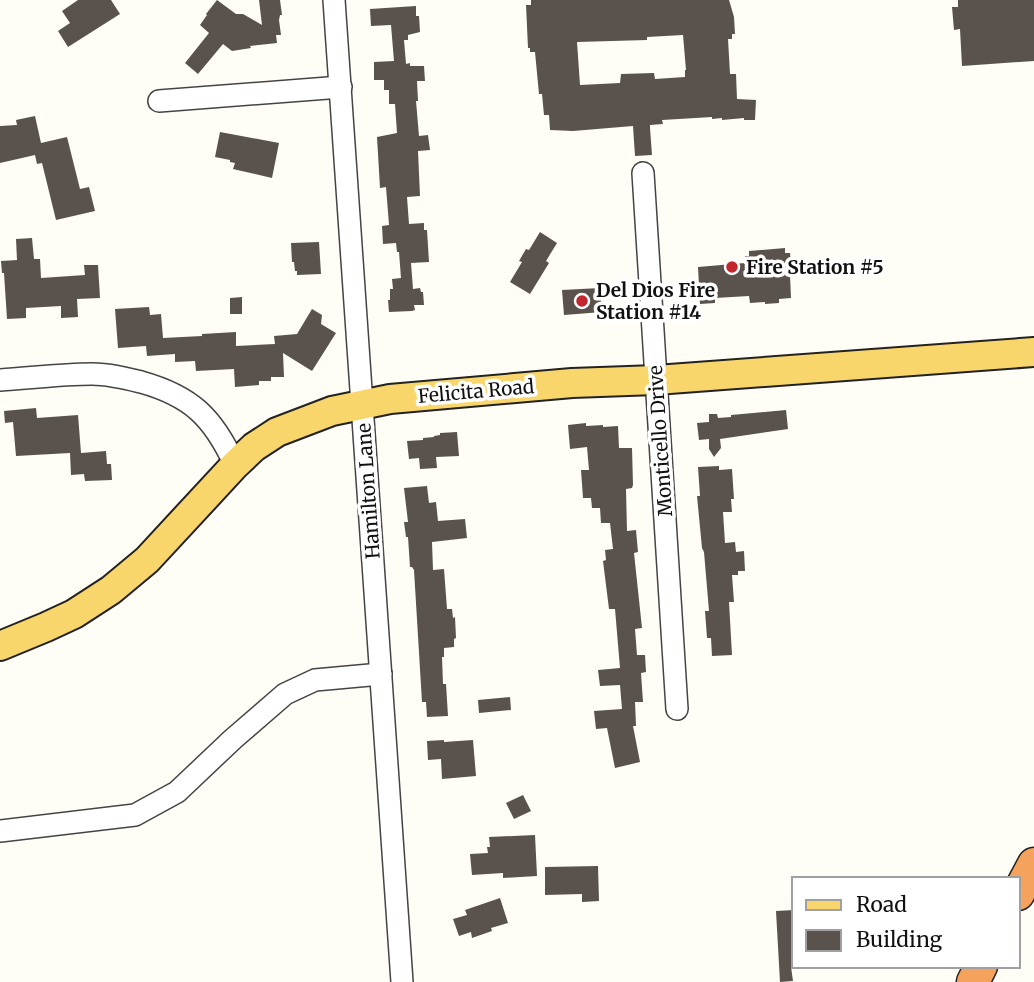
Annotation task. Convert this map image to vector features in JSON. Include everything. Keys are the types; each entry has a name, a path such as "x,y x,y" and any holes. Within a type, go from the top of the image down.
{"highway":[{"path":"1020,890 1034,864"}],"main road":[{"name":"Felicita Road","path":"0,646 74,614 111,590 147,560 254,447 276,432 332,411 390,399 558,384 656,380 1034,352"}],"street":[{"name":"Hamilton Lane","path":"334,0 402,982"},
{"path":"159,101 341,87"},
{"name":"Monticello Drive","path":"643,173 677,709"},
{"path":"0,380 93,374 119,376 170,392 186,400 201,413 213,427 235,465"},
{"path":"0,831 135,815 177,792 285,694 315,680 380,674"}],"building":[{"path":"78,0 111,0 120,14 68,47 58,31 70,23 62,11"},
{"path":"217,0 236,14 243,14 262,25 259,0 280,0 281,35 276,35 277,43 232,51 223,44 198,74 185,63 209,33 200,25"},
{"path":"531,0 729,0 735,34 732,34 732,39 728,39 730,74 736,74 737,99 756,100 755,120 722,120 712,117 662,120 663,124 650,125 652,155 635,156 633,126 573,131 550,130 549,115 544,115 542,94 539,94 535,52 530,52 528,48 526,5 531,5","holes":["683,35 685,77 655,79 654,73 621,74 620,83 580,85 577,42 647,40 647,37"]},
{"path":"958,0 1034,0 1034,61 962,66 960,29 954,30 952,7 958,7"},
{"path":"416,6 420,32 408,35 408,40 404,40 406,64 424,66 425,81 417,81 416,101 419,136 428,135 430,150 418,151 420,196 407,197 409,224 424,223 424,230 427,230 429,262 411,263 413,289 420,288 423,292 424,305 414,305 415,310 412,311 389,312 392,279 401,278 396,243 383,244 382,226 389,225 386,187 380,188 377,137 397,133 395,104 389,104 389,90 384,90 384,80 374,80 374,62 394,61 391,25 371,26 370,9"},
{"path":"35,116 41,143 67,137 80,189 89,187 95,211 56,220 42,163 37,164 35,155 0,163 0,126 17,125 16,120"},
{"path":"220,132 279,143 272,178 233,169 235,163 215,157"},
{"path":"540,232 557,243 546,261 549,263 530,294 510,282 526,249 529,250"},
{"path":"32,238 34,259 40,259 41,278 85,275 84,265 98,265 100,298 77,299 78,317 61,318 61,306 26,308 26,318 7,319 1,261 17,260 16,239"},
{"path":"319,242 321,274 297,275 292,262 291,243"},
{"path":"785,248 785,253 790,253 791,298 779,299 779,303 765,304 750,303 749,296 715,298 715,303 700,304 698,267 745,263 745,256 749,256 749,251"},
{"name":"Del Dios Fire Station #14","path":"600,288 602,312 564,315 562,290"},
{"path":"242,297 242,314 230,314 230,298"},
{"path":"149,307 150,315 161,314 163,338 236,332 236,346 275,344 274,336 297,334 312,309 322,315 321,324 336,333 312,371 283,353 284,377 271,377 271,381 259,381 259,385 235,387 234,369 196,371 195,361 175,362 175,354 147,356 146,346 118,348 115,309"},
{"path":"36,408 37,418 78,415 81,453 106,451 107,464 111,464 112,480 85,481 84,474 71,475 70,453 16,456 13,422 5,423 4,411"},
{"path":"786,410 788,429 720,439 721,448 714,457 709,449 709,439 699,440 697,423 709,422 709,414 717,414 718,418"},
{"path":"586,423 586,426 618,426 619,448 632,448 633,485 632,488 626,489 627,531 636,530 638,552 634,553 642,628 635,629 637,655 645,655 646,672 641,673 643,702 635,702 636,726 633,726 640,762 615,768 607,728 596,729 594,711 622,709 620,685 600,686 598,670 620,668 615,609 609,609 603,561 606,560 605,550 613,549 610,523 601,523 600,508 592,508 591,498 583,498 581,470 589,470 587,447 570,449 568,425"},
{"path":"457,432 459,456 436,457 437,468 420,469 419,458 409,459 407,441"},
{"path":"719,466 719,470 732,469 732,512 723,512 725,543 735,542 736,552 744,551 745,571 732,575 734,602 729,602 732,655 712,656 711,638 707,638 705,611 709,611 697,496 700,496 698,467"},
{"path":"427,486 429,503 436,502 438,521 465,519 467,538 432,542 433,570 444,569 447,609 452,609 453,618 455,617 456,638 454,647 444,648 442,657 448,716 427,717 426,702 422,702 414,570 410,567 404,522 408,522 404,488"},
{"path":"510,697 511,710 479,713 478,700"},
{"path":"473,740 476,776 442,779 441,759 428,760 427,741"},
{"path":"523,795 531,811 514,819 506,803"},
{"path":"535,835 537,876 503,878 503,873 472,875 470,854 488,853 489,837"},
{"path":"598,866 599,901 582,902 582,894 545,895 545,867"},
{"path":"500,898 508,923 472,938 471,932 459,936 453,919 467,915 465,910"},
{"path":"792,910 793,981 780,982 776,911"}],"place":[{"name":"Fire Station #5","path":"732,267"},
{"name":"Del Dios Fire Station #14","path":"582,301"}]}
